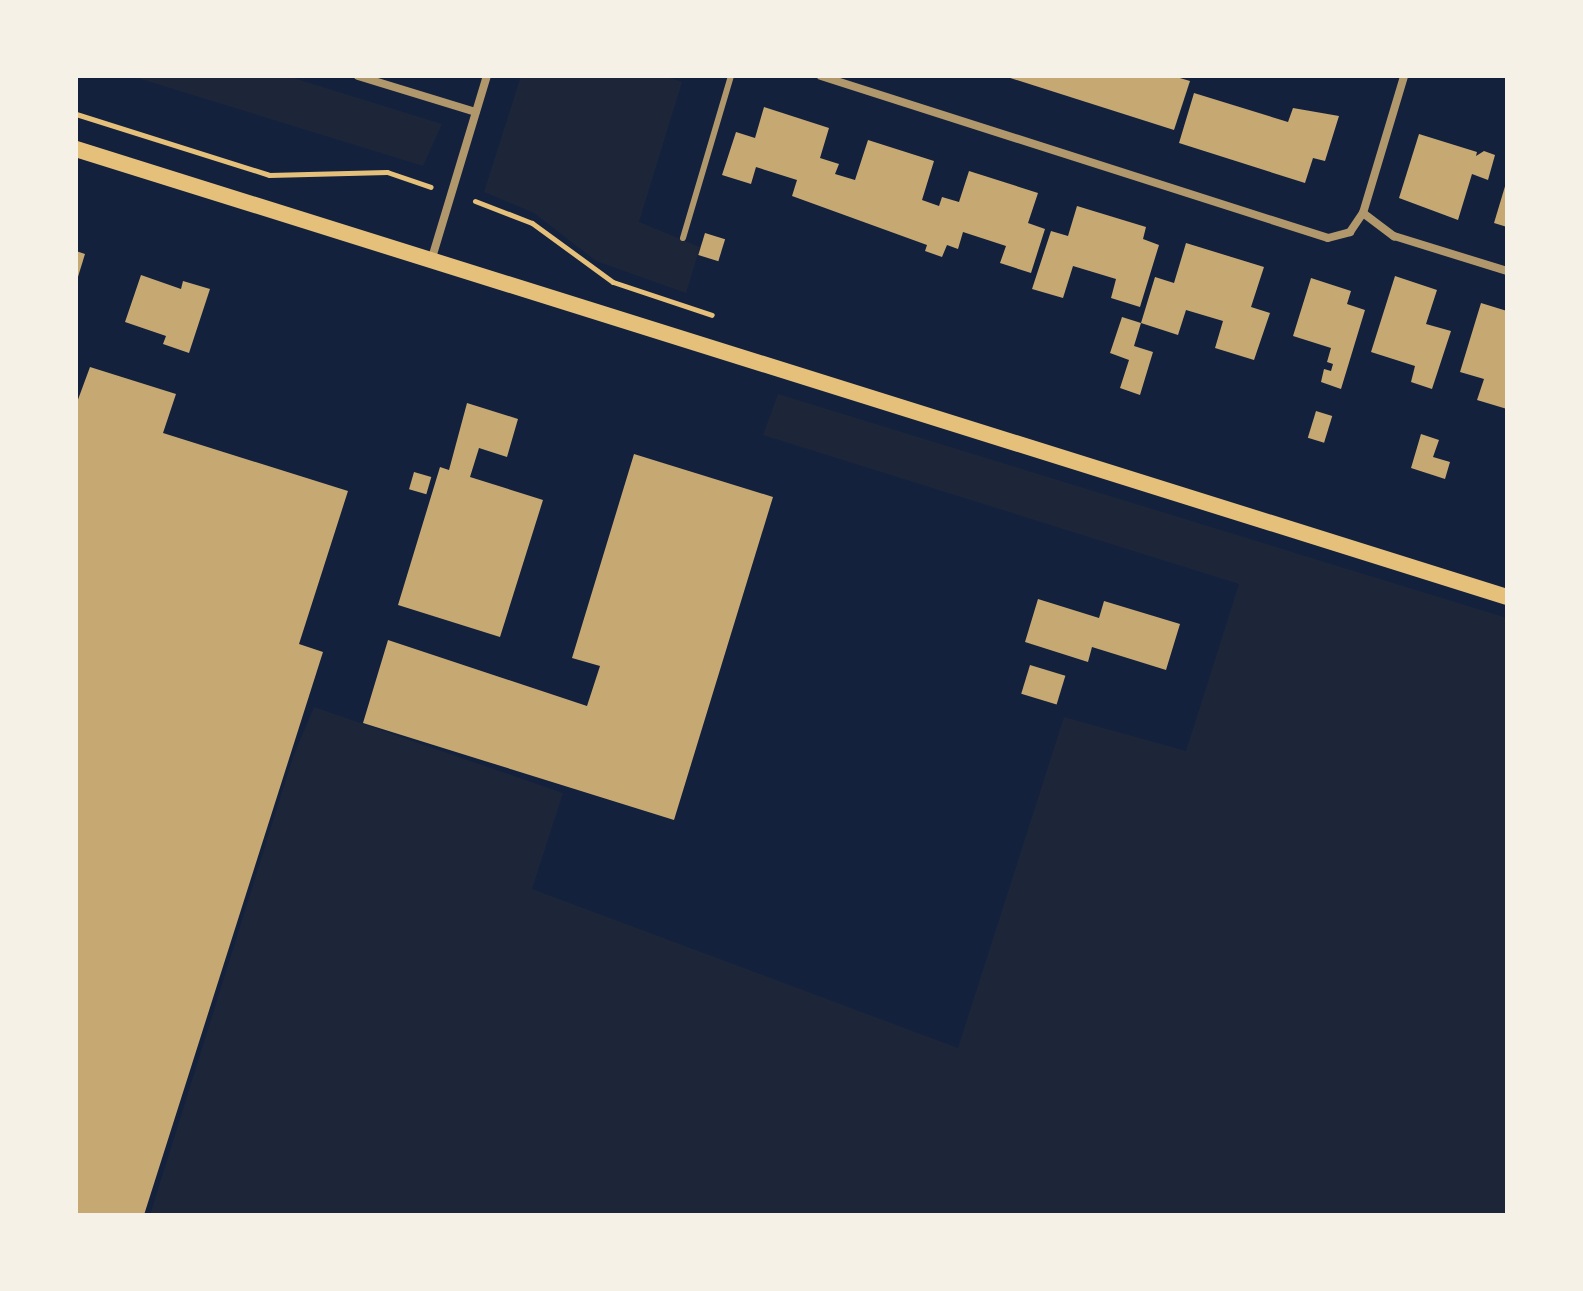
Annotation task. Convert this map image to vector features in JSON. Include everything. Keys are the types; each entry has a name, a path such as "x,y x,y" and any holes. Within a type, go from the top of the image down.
{"main road":[{"path":"76,149 1507,597"}],"street":[{"path":"358,76 476,112"},
{"path":"431,261 487,76"},
{"path":"821,76 1328,238 1350,232 1363,213 1404,76"},
{"path":"1363,213 1394,236 1507,271"}],"lane":[{"path":"683,238 731,76"}],"path":[{"path":"76,114 269,175 387,172 532,223 613,282 719,317"}],"shaded area":[{"path":"131,76 287,76 442,124 423,166"},
{"path":"521,76 664,76 682,82 639,222 700,247 686,293 596,261 534,213 484,192"},
{"path":"778,394 1507,618 1507,1215 150,1215 293,757 314,707 563,793 532,889 958,1048 1064,717 1186,751 1239,584 763,435"}],"building":[{"path":"1004,76 1173,76 1190,81 1174,130"},
{"path":"1194,93 1288,122 1293,108 1339,116 1325,161 1313,158 1305,183 1179,143"},
{"path":"764,107 829,128 820,158 839,164 835,174 855,180 868,140 934,161 922,200 939,206 942,197 959,202 969,171 1038,193 1028,223 1045,229 1031,273 1000,263 1006,246 963,232 958,249 947,245 942,257 925,251 927,245 792,196 797,180 756,167 751,184 722,175 736,132 755,138"},
{"path":"1419,134 1477,152 1476,156 1484,151 1495,155 1488,180 1472,174 1458,220 1399,198"},
{"path":"1507,183 1507,227 1494,223"},
{"path":"1077,206 1146,227 1143,239 1159,245 1140,307 1111,298 1116,279 1073,266 1063,298 1032,289 1051,231 1068,236"},
{"path":"705,233 725,239 718,261 698,255"},
{"path":"1186,243 1264,267 1251,307 1270,313 1254,360 1215,348 1223,321 1186,310 1178,335 1141,323 1155,277 1174,283"},
{"path":"76,251 85,254 77,280 76,280"},
{"path":"141,275 181,289 183,281 210,289 189,353 163,344 166,336 125,322"},
{"path":"1395,276 1437,290 1426,324 1451,331 1432,389 1411,382 1415,366 1371,352"},
{"path":"1311,278 1351,291 1347,304 1365,310 1341,389 1321,382 1324,369 1331,371 1333,364 1327,362 1331,348 1293,336"},
{"path":"1481,303 1507,311 1507,409 1477,400 1484,379 1460,372"},
{"path":"1122,317 1141,323 1134,346 1153,352 1140,395 1120,388 1129,360 1110,353"},
{"path":"90,367 176,394 163,433 348,491 299,644 323,652 144,1215 76,1215 76,405"},
{"path":"467,403 518,419 507,457 479,448 470,477 543,500 500,637 398,605 440,467 449,470"},
{"path":"1316,411 1332,416 1324,443 1308,438"},
{"path":"1421,434 1439,440 1433,457 1450,462 1445,479 1411,468"},
{"path":"634,454 773,497 674,820 363,723 388,640 587,706 600,666 572,658"},
{"path":"414,472 431,477 426,494 409,489"},
{"path":"1038,599 1099,618 1104,601 1180,624 1166,670 1092,647 1088,662 1025,642"},
{"path":"1030,665 1065,676 1057,705 1021,694"}]}
